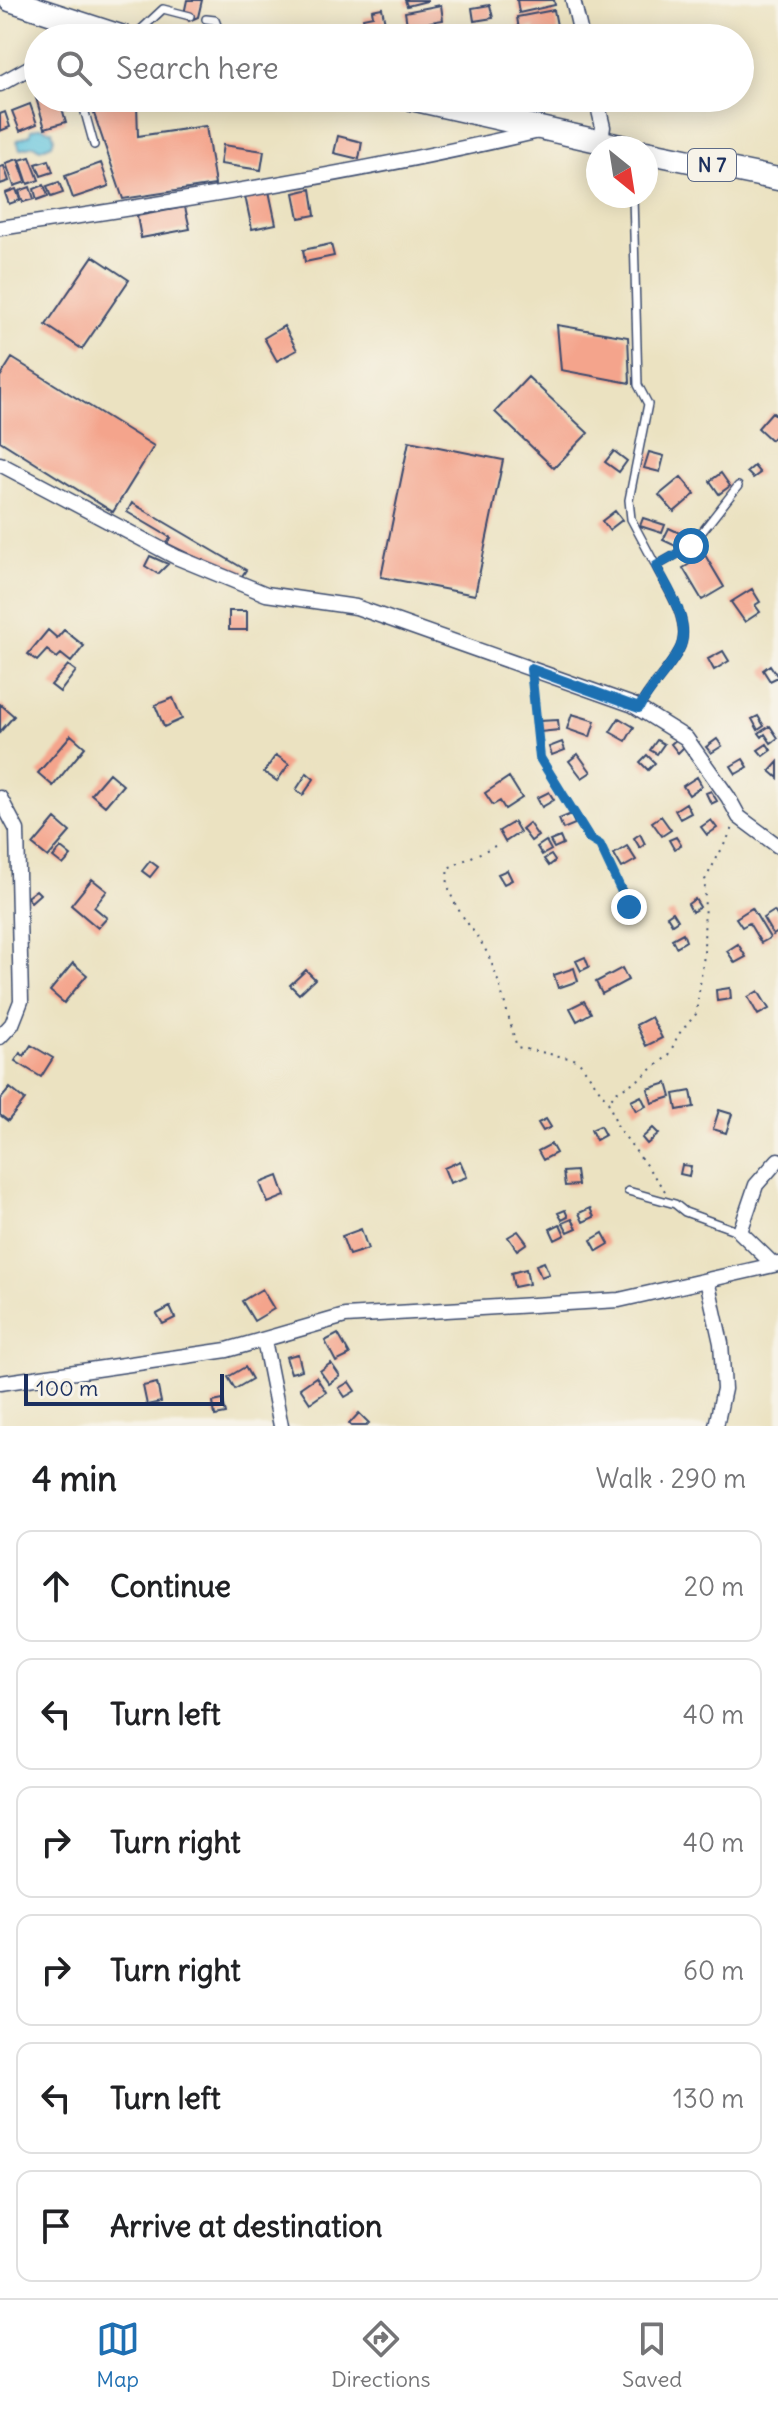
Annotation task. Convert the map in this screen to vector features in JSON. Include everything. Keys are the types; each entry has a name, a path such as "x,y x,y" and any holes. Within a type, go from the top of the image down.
{"main road":[{"path":"10,0 41,5 68,24"},
{"path":"470,112 586,137"},
{"name":"N 7","path":"658,154 778,179"}],"street":[{"path":"573,0 579,24"},
{"path":"0,84 24,71"},
{"path":"599,112 602,136"},
{"path":"0,228 414,160 546,129"},
{"path":"0,464 176,557 266,594 356,607 639,708 686,738 739,817 778,846"},
{"path":"0,798 17,830 21,1001 12,1024 0,1037"},
{"path":"775,1264 740,1232 756,1185 778,1160"},
{"path":"0,1383 227,1350 345,1316 619,1300 775,1264"},
{"path":"707,1280 721,1343 724,1389 716,1426"},
{"path":"264,1340 281,1426"}],"lane":[{"path":"147,24 163,9 190,16"},
{"path":"206,19 215,20 217,24"},
{"path":"85,112 94,145"},
{"path":"633,208 638,385 648,404 629,500 631,519 680,614 684,635 679,650 648,690 639,708"},
{"path":"656,566 691,546 738,486"},
{"path":"628,1191 675,1204 685,1212 740,1232"}],"path":[{"path":"531,669 540,758 590,839 600,845 629,907 639,919"},
{"path":"608,1102 616,1092 641,1078 669,1055 678,1035 696,1014 704,955 705,880 739,817"},
{"path":"495,846 448,868 447,877 462,918 488,955 517,1047 578,1060 608,1102 618,1127 675,1204"}],"water":[{"path":"41,127 52,131 52,144 40,149 34,145 20,149 17,140"}],"building":[{"path":"187,0 202,0 198,17 189,21 184,14"},
{"path":"405,0 427,0 427,1 407,6"},
{"path":"517,0 554,0 555,5 519,13"},
{"path":"441,5 443,20 430,24 407,24 405,12"},
{"path":"490,5 493,18 474,21 472,8"},
{"path":"382,8 385,24 364,24 363,18 373,16 372,10"},
{"path":"554,10 557,24 518,24 517,17"},
{"path":"24,106 24,112 33,112 37,124 20,131 12,111"},
{"path":"5,112 10,127 0,131 0,114"},
{"path":"40,112 63,112 66,122 45,128"},
{"path":"93,112 137,112 138,136 206,126 215,185 123,199"},
{"path":"338,136 362,142 359,159 334,153"},
{"path":"223,145 264,151 261,170 220,164"},
{"path":"30,157 39,180 28,184 20,160"},
{"path":"18,159 26,182 14,186 6,163"},
{"path":"49,160 53,172 41,176 36,164"},
{"path":"101,163 109,186 73,198 65,176"},
{"path":"4,166 9,181 0,184 0,167"},
{"path":"59,182 63,193 51,197 47,186"},
{"path":"44,185 48,196 37,200 34,189"},
{"path":"30,187 34,199 23,202 19,191"},
{"path":"16,189 20,200 9,204 5,193"},
{"path":"311,189 315,215 299,218 294,193"},
{"path":"269,191 276,224 252,229 245,196"},
{"path":"185,207 190,229 141,238 137,216"},
{"path":"331,244 334,256 305,262 303,250"},
{"path":"93,256 129,280 82,349 46,325"},
{"path":"557,325 628,337 630,383 561,370"},
{"path":"284,326 297,350 277,361 264,338"},
{"path":"12,358 154,446 113,512 0,441 0,377"},
{"path":"528,377 588,433 554,468 495,412"},
{"path":"772,412 778,417 778,433 771,440 758,428"},
{"path":"409,441 503,460 475,595 381,577"},
{"path":"614,451 627,461 619,472 605,462"},
{"path":"649,452 664,456 660,472 644,468"},
{"path":"754,466 760,473 753,478 747,472"},
{"path":"721,473 730,486 719,494 710,481"},
{"path":"681,477 695,494 674,512 659,495"},
{"path":"132,503 246,570 240,579 166,543 171,538 127,512"},
{"path":"615,511 622,520 609,530 602,521"},
{"path":"643,518 665,525 662,533 640,526"},
{"path":"669,528 688,537 682,549 663,540"},
{"path":"705,555 724,587 702,600 683,568"},
{"path":"150,556 168,564 158,574 145,566"},
{"path":"752,589 760,602 755,605 760,612 745,622 731,602"},
{"path":"229,611 247,611 247,630 229,630"},
{"path":"48,630 57,638 64,630 84,646 71,662 61,654 57,658 47,650 37,661 28,654"},
{"path":"723,651 729,661 714,670 708,659"},
{"path":"68,665 76,671 60,692 51,685"},
{"path":"770,665 778,677 770,681 763,670"},
{"path":"173,698 182,719 164,727 155,705"},
{"path":"0,704 14,716 0,732"},
{"path":"572,714 595,721 590,737 567,729"},
{"path":"758,716 764,726 758,730 752,719"},
{"path":"619,718 634,727 626,741 610,732"},
{"path":"558,720 559,730 540,732 539,721"},
{"path":"770,726 778,738 771,743 765,734 762,737 759,733"},
{"path":"71,735 85,747 53,786 38,773"},
{"path":"677,739 684,747 678,753 671,744"},
{"path":"717,739 722,746 711,753 706,747"},
{"path":"657,740 664,744 657,754 650,750"},
{"path":"562,742 565,750 552,755 549,747"},
{"path":"767,744 771,750 763,756 758,750"},
{"path":"578,754 591,772 582,778 569,761"},
{"path":"276,755 289,764 277,781 264,772"},
{"path":"647,755 655,763 648,770 640,762"},
{"path":"743,759 748,767 736,774 731,766"},
{"path":"778,762 778,778 770,771"},
{"path":"109,773 123,785 105,806 91,794"},
{"path":"307,773 314,779 303,795 296,790"},
{"path":"509,777 522,798 505,809 500,801 493,805 485,793"},
{"path":"697,777 702,786 689,795 683,786"},
{"path":"711,791 717,801 711,804 706,793"},
{"path":"549,792 554,800 542,807 537,798"},
{"path":"686,803 691,813 680,819 675,810"},
{"path":"571,814 575,824 563,829 559,819"},
{"path":"661,816 671,830 662,836 652,822"},
{"path":"55,819 70,832 48,857 33,845"},
{"path":"711,820 717,828 707,835 701,827"},
{"path":"514,822 520,832 505,842 499,831"},
{"path":"529,823 538,836 531,841 522,829"},
{"path":"640,834 645,844 640,848 634,838"},
{"path":"560,837 563,844 554,848 550,841"},
{"path":"676,837 681,845 674,849 669,840"},
{"path":"546,841 551,850 542,855 537,847"},
{"path":"627,846 636,860 622,868 614,854"},
{"path":"61,848 71,856 63,865 53,857"},
{"path":"551,855 555,861 549,866 544,859"},
{"path":"150,861 158,867 150,877 142,871"},
{"path":"507,870 512,880 504,884 498,874"},
{"path":"92,879 107,891 94,907 107,918 98,928 71,905"},
{"path":"36,890 40,894 31,902 27,897"},
{"path":"695,899 700,907 692,912 688,904"},
{"path":"752,908 770,938 761,943 749,923 742,927 736,918"},
{"path":"774,911 778,917 778,932 773,935 763,918"},
{"path":"673,912 678,920 672,924 667,916"},
{"path":"683,933 686,941 676,947 672,939"},
{"path":"738,944 746,957 735,963 727,951"},
{"path":"585,957 589,967 581,971 576,961"},
{"path":"73,963 87,975 64,1003 50,991"},
{"path":"574,968 578,981 558,988 554,975"},
{"path":"622,968 628,980 602,994 596,982"},
{"path":"306,970 315,979 299,994 290,985"},
{"path":"730,988 731,999 717,1001 716,990"},
{"path":"758,991 769,1009 758,1015 748,997"},
{"path":"584,1001 591,1013 577,1021 570,1008"},
{"path":"651,1017 662,1038 646,1046 636,1025"},
{"path":"31,1045 53,1058 41,1077 15,1061 20,1053 24,1056"},
{"path":"667,1083 671,1097 652,1103 648,1089"},
{"path":"10,1088 25,1100 8,1121 0,1115 0,1100"},
{"path":"691,1091 694,1107 677,1110 674,1094"},
{"path":"641,1096 646,1106 636,1111 631,1101"},
{"path":"719,1110 732,1114 726,1133 713,1129"},
{"path":"546,1119 551,1127 543,1131 538,1123"},
{"path":"600,1126 605,1135 596,1140 591,1130"},
{"path":"653,1128 659,1134 647,1144 642,1138"},
{"path":"551,1144 556,1153 543,1160 538,1151"},
{"path":"460,1161 467,1177 450,1183 444,1168"},
{"path":"682,1165 691,1166 689,1176 680,1174"},
{"path":"576,1171 578,1185 565,1186 563,1172"},
{"path":"278,1176 285,1196 268,1203 260,1183"},
{"path":"590,1208 594,1217 583,1222 579,1213"},
{"path":"565,1210 568,1217 562,1220 558,1213"},
{"path":"572,1219 577,1228 568,1232 563,1223"},
{"path":"560,1224 565,1235 555,1240 550,1229"},
{"path":"361,1229 368,1249 349,1255 342,1236"},
{"path":"518,1231 527,1243 517,1250 508,1237"},
{"path":"603,1233 609,1244 597,1251 591,1240"},
{"path":"544,1262 549,1274 541,1277 536,1265"},
{"path":"526,1269 529,1284 514,1287 511,1273"},
{"path":"262,1289 274,1309 254,1321 242,1301"},
{"path":"170,1307 175,1318 163,1324 157,1314"},
{"path":"338,1334 350,1355 336,1362 325,1341"},
{"path":"298,1354 302,1370 291,1373 286,1357"},
{"path":"331,1363 340,1376 329,1384 320,1371"},
{"path":"245,1367 252,1379 235,1389 228,1377"},
{"path":"316,1377 326,1392 310,1403 300,1388"},
{"path":"349,1382 355,1391 345,1397 339,1388"},
{"path":"157,1383 161,1402 147,1405 143,1386"},
{"path":"223,1400 226,1414 215,1416 213,1402"},
{"path":"359,1413 369,1423 366,1426 351,1426 349,1424"}],"route":[{"path":"629,907 600,845 590,839 540,758 531,669 639,708 648,690 679,650 684,635 680,614 656,566 691,546"}]}
